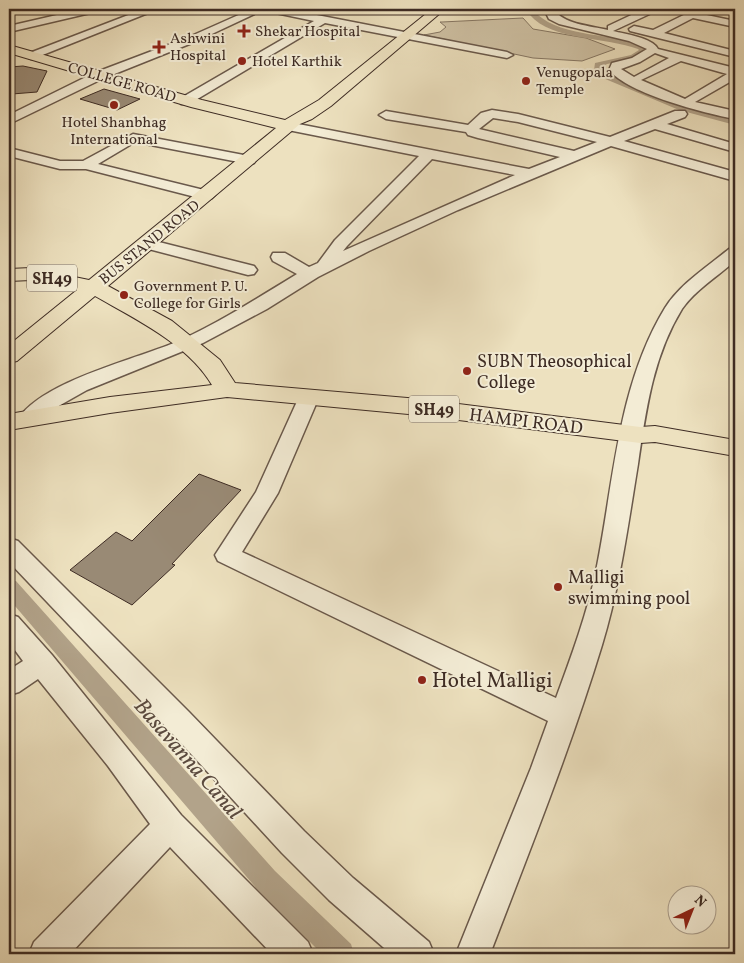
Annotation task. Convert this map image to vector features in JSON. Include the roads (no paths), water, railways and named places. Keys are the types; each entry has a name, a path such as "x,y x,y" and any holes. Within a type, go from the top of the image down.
{"main road":[{"name":"BUS STAND ROAD","path":"9,356 207,195 291,123 306,116 324,103 432,9"},
{"name":"BUS STAND ROAD","path":"402,35 440,9"},
{"name":"COLLEGE ROAD","path":"9,49 185,101 236,114 291,123"},
{"name":"SH49","path":"9,275 31,274 94,287"},
{"path":"94,287 164,326 212,365 227,390"},
{"name":"HAMPI ROAD","path":"18,421 110,405 227,390 419,407 635,435 655,434 735,448"},
{"name":"SH49","path":"635,435 651,442 735,458"}],"street":[{"path":"42,9 63,16"},
{"path":"9,29 95,9"},
{"path":"31,56 154,9"},
{"path":"9,120 98,76 193,39 260,9"},
{"path":"271,9 507,55"},
{"path":"549,9 553,17 564,22 633,39 652,47 652,50 644,57 616,66 615,70 627,78 688,104 735,115"},
{"path":"652,9 614,27 654,34 735,54"},
{"path":"654,34 704,9"},
{"path":"185,101 341,12"},
{"path":"692,15 729,30"},
{"path":"702,45 729,30"},
{"path":"660,52 735,73"},
{"path":"640,78 680,57"},
{"path":"691,99 735,73"},
{"path":"576,156 483,135 473,132 474,126 486,116 496,114 539,122 600,146 717,187"},
{"path":"347,248 680,114"},
{"path":"386,115 474,126 600,146 735,176"},
{"path":"291,123 429,154 530,174"},
{"path":"654,124 735,148"},
{"path":"706,128 735,136"},
{"path":"635,132 735,162"},
{"path":"86,165 133,138 249,160"},
{"path":"9,152 60,165 86,165 207,195"},
{"path":"18,421 67,393 186,344 260,305 315,271 347,248 429,154"},
{"path":"147,244 248,270"},
{"path":"473,954 546,768 588,644 608,573 646,368 656,343 674,308 685,294 735,253"},
{"path":"279,257 315,271"},
{"path":"309,398 266,493 227,555 564,715"},
{"path":"9,547 179,721 293,842 341,889 417,954"},
{"path":"9,624 118,756 170,825 296,954"},
{"path":"9,684 42,662"},
{"path":"46,954 170,825"}],"waterway":[{"path":"537,9 534,15 542,22 553,27 616,39 642,47 644,51 634,57 598,65 599,70 606,76 683,108 735,122"},
{"name":"Basavanna Canal","path":"9,586 266,880 341,954"}],"place":[{"name":"Shekar Hospital","path":"244,31"},
{"name":"Ashwini Hospital","path":"159,47"},
{"name":"Hotel Karthik","path":"242,61"},
{"name":"Venugopala Temple","path":"526,81"},
{"name":"Hotel Shanbhag International","path":"114,105"},
{"name":"Government P. U. College for Girls","path":"124,295"},
{"name":"SUBN Theosophical College","path":"467,371"},
{"name":"Malligi swimming pool","path":"558,587"},
{"name":"Hotel Malligi","path":"422,680"}]}
